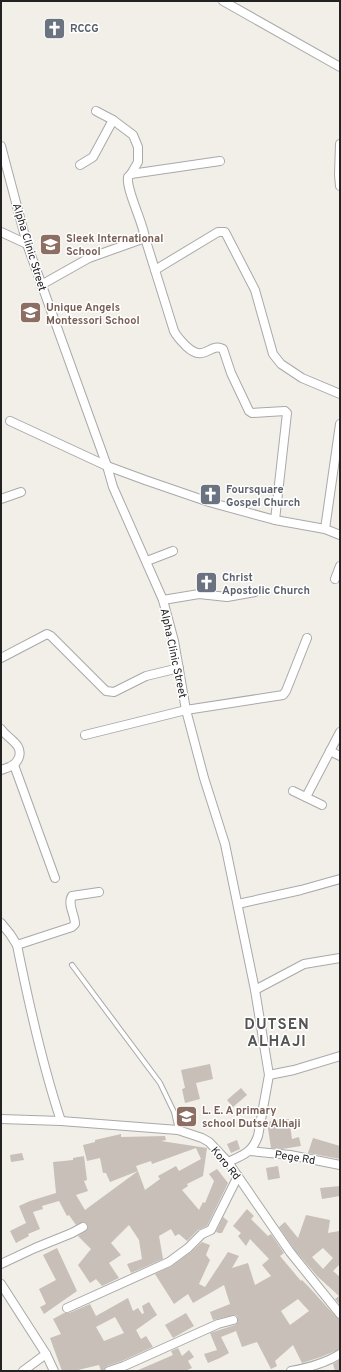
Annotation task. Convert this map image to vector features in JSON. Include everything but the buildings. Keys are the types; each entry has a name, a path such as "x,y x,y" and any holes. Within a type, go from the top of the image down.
{"street":[{"path":"223,1 340,67"},
{"path":"96,111 113,120 133,135 138,147 138,162 132,174 128,177 128,185 144,230 145,238 176,336 192,352 202,353 217,347 223,348 231,373 249,412 283,411 287,413 275,520"},
{"path":"80,165 93,157 113,120"},
{"path":"340,144 340,186"},
{"name":"Alpha Clinic Street","path":"1,146 27,244 107,466 113,487 163,600 179,668 186,710 204,778 225,844 255,990 270,1075 256,1144 250,1151"},
{"path":"132,174 220,162"},
{"path":"1,232 27,244"},
{"path":"155,270 218,232 224,232 255,290 273,354 281,364 302,378 340,394"},
{"path":"41,285 89,258 145,238"},
{"path":"10,421 107,466 209,502 275,520 325,529 340,535"},
{"path":"325,529 340,424"},
{"path":"1,499 21,492"},
{"path":"147,561 172,551"},
{"path":"335,579 340,566"},
{"path":"163,600 199,594 227,597 255,592"},
{"path":"1,658 47,634 51,636 106,691 114,692 146,676 179,668"},
{"path":"85,735 186,710 283,695 286,691 306,638"},
{"path":"1,729 19,748 20,752 14,765 1,770"},
{"path":"306,797 340,732"},
{"path":"330,751 340,756"},
{"path":"14,765 55,878"},
{"path":"293,791 322,805"},
{"path":"238,904 340,879"},
{"path":"17,945 72,927 75,924 75,918 70,904 70,899 72,896 99,892"},
{"path":"2,926 17,945 33,1023 48,1082 61,1121"},
{"path":"255,990 304,964 340,958"},
{"path":"270,1075 294,1070 340,1056"},
{"name":"Koro Rd","path":"1,1119 61,1121 178,1130 202,1138 209,1142 228,1162 290,1252 340,1314"},
{"path":"228,1162 250,1151"},
{"name":"Pege Rd","path":"250,1151 290,1155 340,1165"},
{"path":"67,1308 169,1262 179,1255 202,1234 211,1230 238,1176"},
{"path":"1,1264 83,1227"},
{"path":"1,1284 46,1354 54,1371"},
{"path":"109,1371 124,1366 218,1324 234,1320"},
{"path":"23,1371 46,1354"},
{"path":"291,1371 302,1369 340,1354"}],"lane":[{"path":"72,965 160,1084 174,1112 178,1130"}],"place":[{"name":"RCCG","path":"54,28"},
{"name":"Sleek International School","path":"50,244"},
{"name":"Unique Angels Montessori School","path":"30,313"},
{"name":"Foursquare Gospel Church","path":"210,495"},
{"name":"Christ Apostolic Church","path":"207,583"},
{"name":"L. E. A primary school Dutse Alhaji","path":"187,1116"}],"district":[{"name":"DUTSEN ALHAJI","path":"277,1032"}]}
